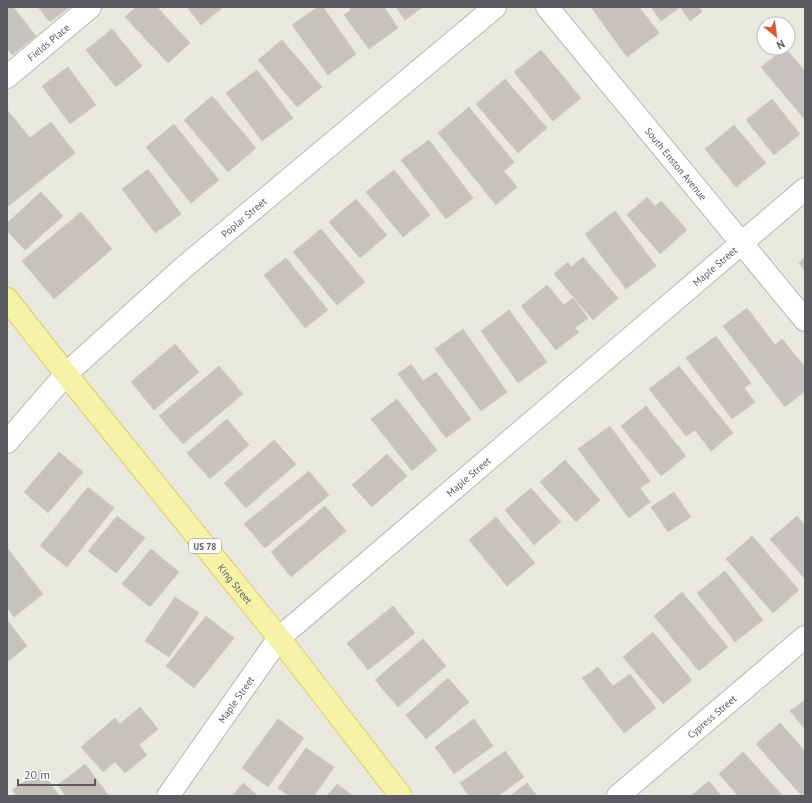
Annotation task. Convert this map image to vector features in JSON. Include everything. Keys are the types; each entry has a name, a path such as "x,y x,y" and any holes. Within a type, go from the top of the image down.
{"main road":[{"name":"King Street","path":"7,298 66,374 279,638 401,796"}],"street":[{"name":"Fields Place","path":"7,77 90,7"},
{"name":"Poplar Street","path":"7,442 66,374 183,268 495,7"},
{"name":"South Enston Avenue","path":"546,7 805,320"},
{"name":"Maple Street","path":"168,796 279,638 805,189"},
{"name":"Cypress Street","path":"618,796 805,637"}],"building":[{"path":"7,7 13,7 36,36 12,55 7,48"},
{"path":"38,7 69,7 50,22"},
{"path":"136,7 157,7 190,43 168,63 125,17"},
{"path":"187,7 221,7 222,8 201,25"},
{"path":"318,7 323,7 356,54 328,75 292,25"},
{"path":"349,7 384,7 398,28 369,49 344,15 351,10"},
{"path":"396,7 423,7 405,20"},
{"path":"591,7 639,7 659,33 627,57"},
{"path":"651,7 680,7 661,21"},
{"path":"680,7 699,7 702,12 690,21"},
{"path":"112,29 142,66 116,87 86,50"},
{"path":"282,40 322,87 297,107 258,60"},
{"path":"541,50 581,98 553,121 514,72"},
{"path":"775,56 792,56 805,71 805,120 761,67"},
{"path":"68,67 96,105 70,124 42,86"},
{"path":"257,70 293,118 262,141 226,93"},
{"path":"505,79 547,128 518,153 476,104"},
{"path":"212,96 256,148 228,172 184,120"},
{"path":"772,99 800,134 774,155 746,120"},
{"path":"469,107 514,162 504,171 517,187 496,205 438,133"},
{"path":"8,111 30,138 51,122 75,153 7,207 7,112"},
{"path":"174,124 219,180 191,203 146,147"},
{"path":"734,125 766,163 736,187 705,149"},
{"path":"429,140 473,198 446,219 401,160"},
{"path":"148,169 181,214 155,233 122,189"},
{"path":"394,170 430,215 403,237 366,192"},
{"path":"41,192 63,216 25,250 7,231 7,223"},
{"path":"647,197 655,206 661,201 687,230 660,254 627,215"},
{"path":"356,199 387,235 360,258 329,222"},
{"path":"615,211 656,266 626,289 585,234"},
{"path":"81,212 112,249 54,299 22,261"},
{"path":"321,229 365,282 337,305 293,252"},
{"path":"583,257 618,298 593,320 554,274 568,262 571,267"},
{"path":"805,257 805,271 799,263"},
{"path":"286,258 328,310 305,328 264,275"},
{"path":"547,285 564,305 573,298 588,318 575,328 579,332 556,350 521,306"},
{"path":"747,308 775,345 782,339 805,367 805,391 785,407 723,326"},
{"path":"509,310 547,362 518,383 481,331"},
{"path":"463,329 507,392 481,411 435,349"},
{"path":"716,336 751,383 744,388 755,402 732,419 686,358"},
{"path":"175,344 199,372 154,410 131,382"},
{"path":"411,364 423,381 436,372 471,419 446,438 398,374"},
{"path":"219,366 243,394 183,444 159,416"},
{"path":"679,366 733,433 711,451 695,430 686,436 649,389"},
{"path":"397,399 437,450 412,471 371,419"},
{"path":"646,406 686,456 661,476 621,426"},
{"path":"227,419 249,445 210,479 187,453"},
{"path":"610,426 650,481 640,488 650,502 629,518 578,449"},
{"path":"274,440 296,464 246,508 224,483"},
{"path":"59,452 83,472 48,513 24,492"},
{"path":"387,454 407,476 372,507 352,485"},
{"path":"565,460 600,500 576,522 540,482"},
{"path":"309,471 329,495 265,548 244,524"},
{"path":"88,487 114,508 67,567 40,546"},
{"path":"531,488 561,522 534,545 505,510"},
{"path":"674,492 691,517 668,532 651,507"},
{"path":"325,506 346,531 291,577 271,552"},
{"path":"117,516 145,538 116,573 88,551"},
{"path":"797,516 805,525 805,579 770,539"},
{"path":"496,517 535,563 507,586 469,540"},
{"path":"752,536 799,590 773,613 726,559"},
{"path":"7,548 43,594 14,617 7,608"},
{"path":"151,549 179,572 150,607 122,584"},
{"path":"725,571 763,620 735,642 697,593"},
{"path":"682,592 728,647 699,671 654,616"},
{"path":"175,597 199,613 169,657 145,641"},
{"path":"393,606 415,633 368,670 347,643"},
{"path":"206,616 234,638 194,688 166,666"},
{"path":"7,620 27,646 7,662"},
{"path":"653,632 692,680 663,704 623,657"},
{"path":"423,639 446,666 398,707 375,680"},
{"path":"598,667 613,686 630,674 656,708 624,733 582,678"},
{"path":"448,678 469,702 426,739 406,715"},
{"path":"805,700 805,729 790,711"},
{"path":"140,707 158,729 139,745 147,755 125,773 115,762 103,772 81,747 115,718 120,724"},
{"path":"278,719 304,738 268,787 242,768"},
{"path":"474,719 493,746 454,774 435,747"},
{"path":"780,723 805,751 805,794 802,796 756,744"},
{"path":"306,748 334,767 314,796 289,796 278,788"},
{"path":"505,751 524,777 498,796 469,796 460,783"},
{"path":"743,752 783,796 738,796 719,774"},
{"path":"85,764 109,796 66,796 58,785"},
{"path":"41,770 59,796 17,796 12,790"},
{"path":"709,781 721,796 691,796"},
{"path":"243,783 258,796 232,796"},
{"path":"527,783 537,796 510,796"},
{"path":"337,784 353,796 327,796"}]}
